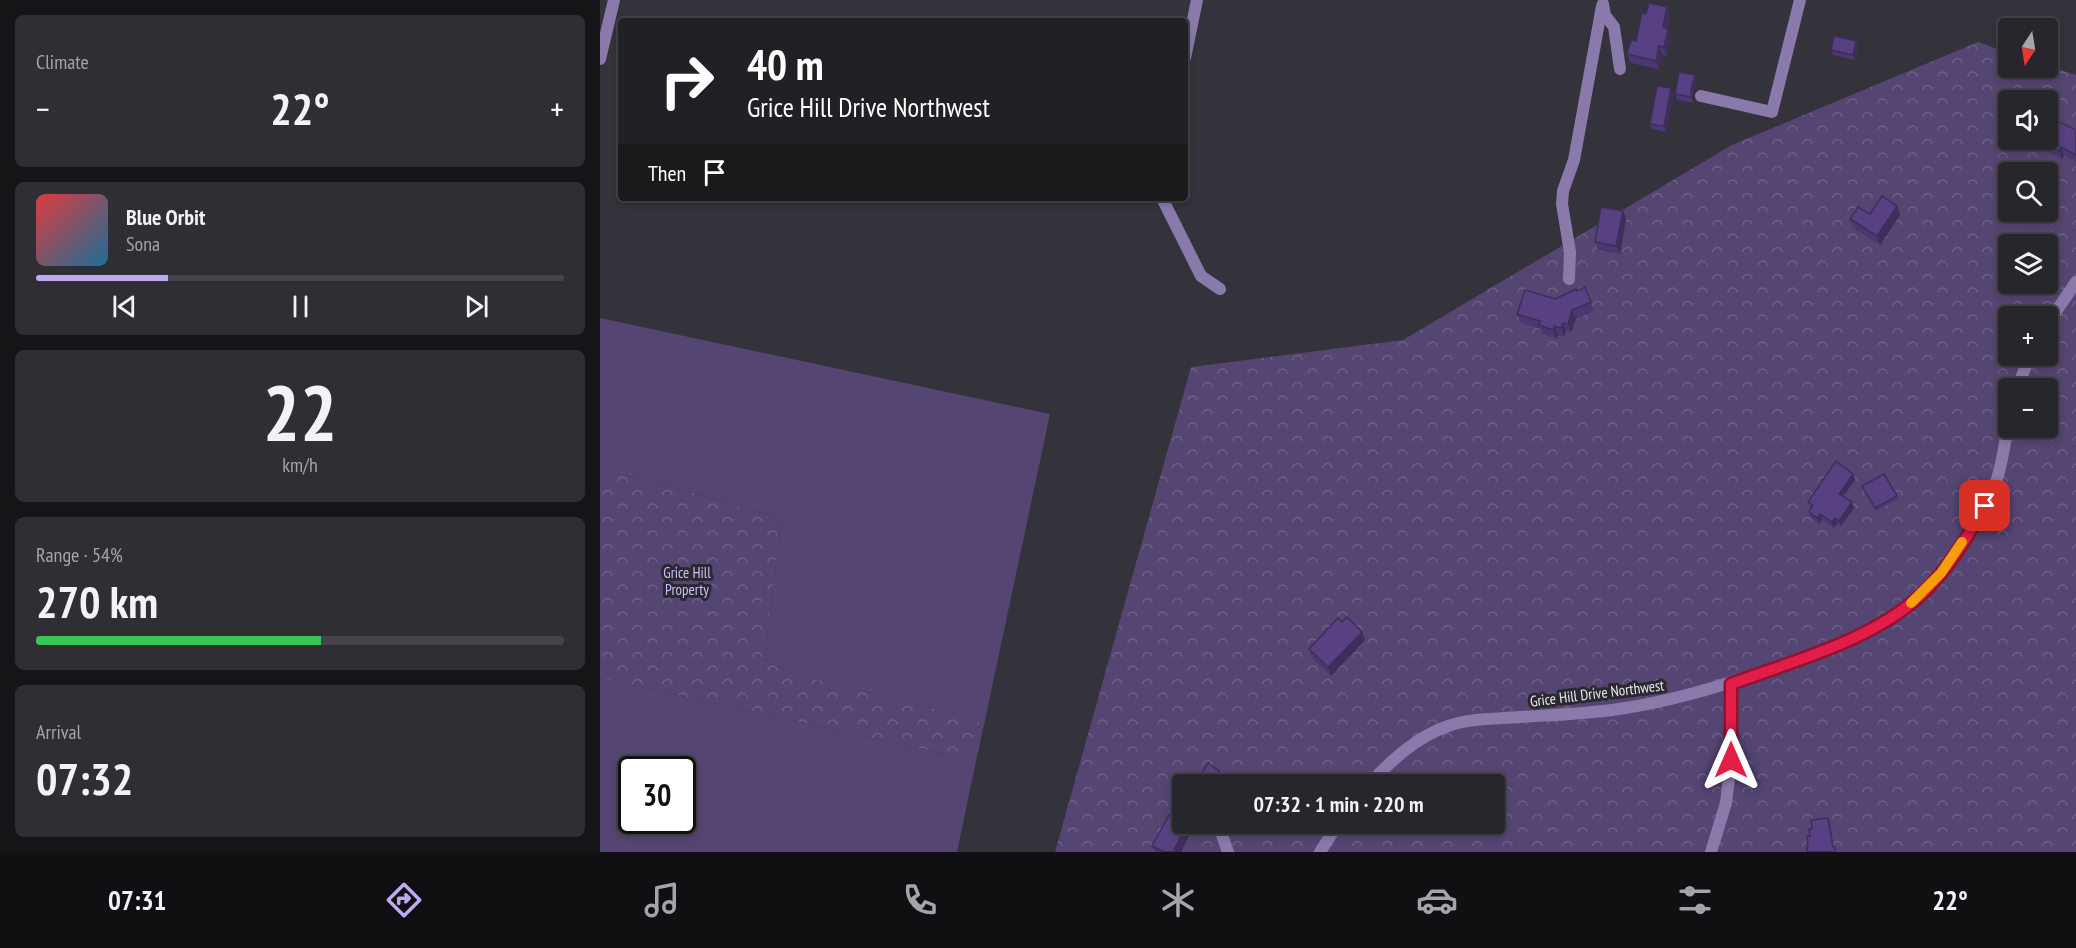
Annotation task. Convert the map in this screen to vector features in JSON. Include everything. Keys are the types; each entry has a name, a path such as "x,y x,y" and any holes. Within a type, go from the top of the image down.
{"street":[{"path":"600,59 614,0"},
{"path":"1188,44 1197,0"},
{"path":"1701,96 1772,112 1800,0"},
{"path":"1603,3 1605,15 1614,27 1620,69"},
{"path":"1569,279 1570,252 1562,204 1563,191 1574,160 1603,3"},
{"path":"1164,201 1201,276 1220,289"},
{"path":"2058,308 2076,282"},
{"name":"Grice Hill Drive Northwest","path":"1378,774 1403,752 1447,726 1480,719 1576,714 1668,701 1731,684 1865,633 1890,619 1921,594 1947,564 1976,521 1993,490 1999,475 2006,438"},
{"path":"1711,852 1725,803 1731,760 1731,684"},
{"path":"1222,834 1228,852"},
{"path":"1320,852 1332,834"}],"green space":[{"path":"1978,42 1998,49 1998,78 2058,78 2058,69 2076,75 2076,852 1055,852 1191,367 1403,340 1732,145"},
{"path":"600,318 1050,414 984,725 970,718 791,673 764,660 781,524 769,515 600,467"},
{"name":"Grice Hill Property","path":"600,467 769,515 781,524 764,660 791,673 971,718 984,725 976,761 600,678"},
{"path":"600,678 976,761 957,852 600,852"}],"building":[{"path":"1649,3 1667,7 1663,27 1668,29 1664,47 1659,46 1656,61 1627,54 1631,40 1636,41 1642,13 1646,14"},
{"path":"1834,36 1856,41 1853,55 1831,50"},
{"path":"1679,72 1695,75 1691,97 1675,94"},
{"path":"1657,86 1671,88 1664,126 1650,124"},
{"path":"2058,121 2076,130 2076,155 2061,147 2059,151 2057,150"},
{"path":"1882,196 1897,206 1877,236 1850,219 1858,207 1870,214"},
{"path":"1601,207 1623,211 1616,246 1595,242"},
{"path":"1585,287 1591,302 1572,310 1568,324 1563,323 1561,328 1554,326 1553,330 1539,325 1540,321 1517,314 1525,290 1555,299"},
{"path":"1836,461 1853,474 1839,494 1852,502 1839,521 1835,518 1832,522 1820,514 1817,518 1809,512 1813,505 1808,502"},
{"path":"1884,474 1897,496 1875,508 1862,486"},
{"path":"1347,617 1362,632 1328,667 1309,649 1338,618 1342,622"},
{"path":"1208,763 1219,771 1217,774 1202,773"},
{"path":"1169,815 1172,817 1172,834 1182,834 1173,852 1164,852 1152,846"},
{"path":"1828,818 1835,852 1807,852 1807,836 1810,836 1809,829 1812,829 1811,820"}],"slow traffic":[{"path":"1911,603 1941,573 1962,542"}],"route":[{"path":"1731,760 1731,684 1831,647 1865,633 1890,619 1921,594 1941,573 1985,506"}]}
